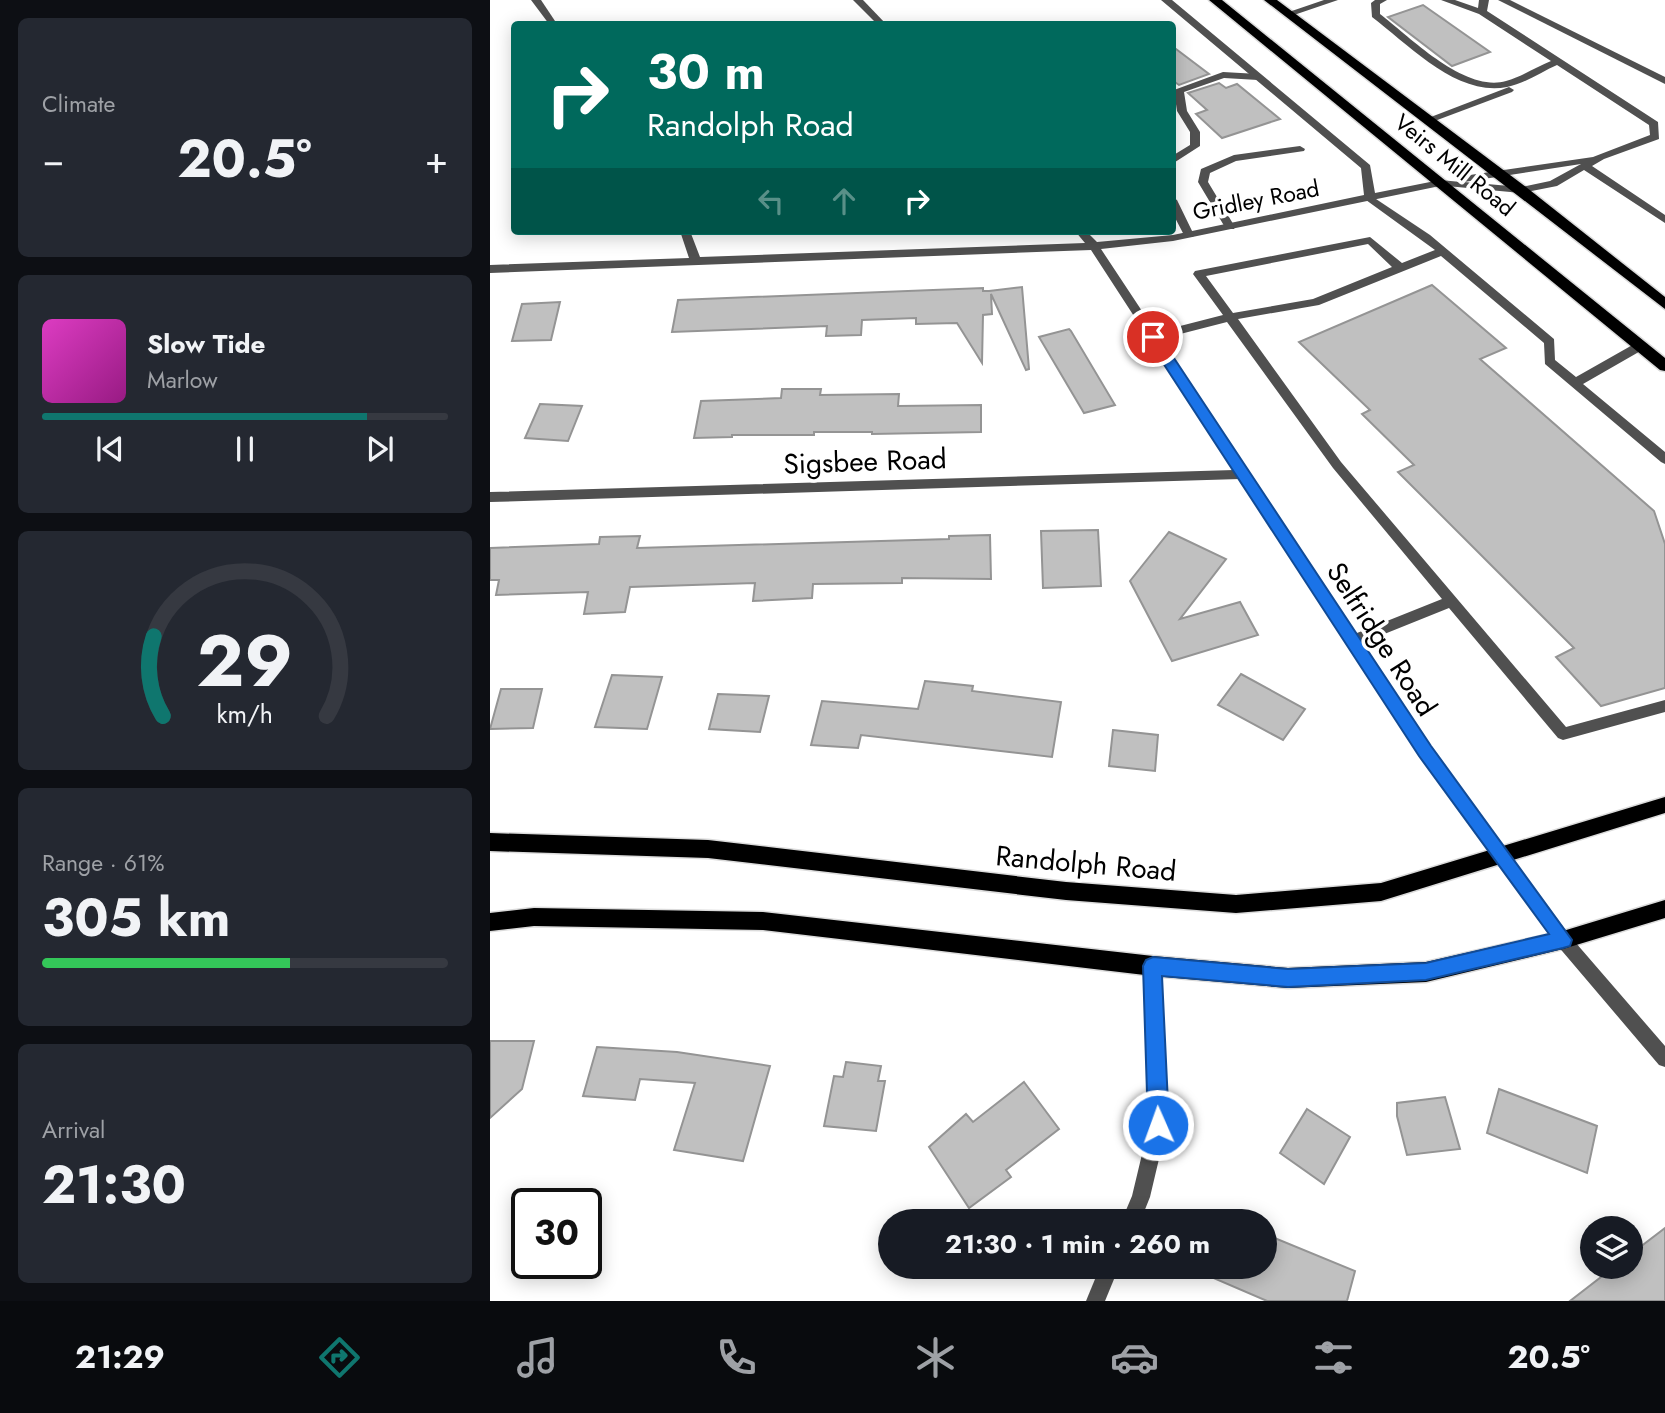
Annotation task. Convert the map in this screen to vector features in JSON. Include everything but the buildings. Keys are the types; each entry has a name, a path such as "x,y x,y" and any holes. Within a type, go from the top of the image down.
{"main road":[{"name":"Veirs Mill Road","path":"1215,0 1665,366"},
{"name":"Veirs Mill Road","path":"1270,0 1521,190 1665,304"},
{"name":"Randolph Road","path":"490,842 708,849 1066,891 1236,904 1381,892 1665,805"},
{"path":"490,922 534,917 763,921 1153,966 1288,978 1426,972 1563,940 1665,909"}],"street":[{"path":"536,0 551,21"},
{"path":"858,0 879,21"},
{"path":"1166,0 1366,167 1370,198 1443,251 1550,342 1549,361 1665,459"},
{"path":"1288,14 1333,0"},
{"path":"1382,0 1376,3 1375,15 1451,72 1472,83 1492,86 1508,84 1558,61"},
{"path":"1440,183 1600,157 1660,139 1654,124 1558,61 1482,12 1447,0"},
{"path":"1482,12 1484,0"},
{"path":"1503,0 1665,81"},
{"path":"1428,120 1568,68"},
{"path":"1176,158 1195,146 1195,132 1182,111 1179,90 1223,75 1258,77"},
{"path":"1654,124 1665,116"},
{"path":"1230,227 1203,182 1205,171 1234,158 1300,149"},
{"path":"1440,183 1521,190 1553,184 1600,157"},
{"path":"1585,166 1665,220"},
{"name":"Gridley Road","path":"490,269 695,259 1094,246 1189,235 1440,183"},
{"path":"1176,208 1189,235"},
{"path":"686,235 695,259"},
{"name":"Selfridge Road","path":"1084,235 1094,246 1425,751 1563,940 1665,1059"},
{"path":"1400,268 1370,240 1199,274 1337,465 1563,734 1665,706"},
{"path":"1153,337 1230,317 1315,302 1443,251"},
{"path":"1574,383 1640,346"},
{"name":"Sigsbee Road","path":"490,497 1242,474"},
{"path":"1352,641 1452,601"},
{"path":"1136,1209 1158,1125 1153,966"},
{"path":"1095,1301 1105,1279"}],"route":[{"path":"1153,337 1425,751 1563,940 1426,972 1288,978 1153,966 1158,1125"}]}
